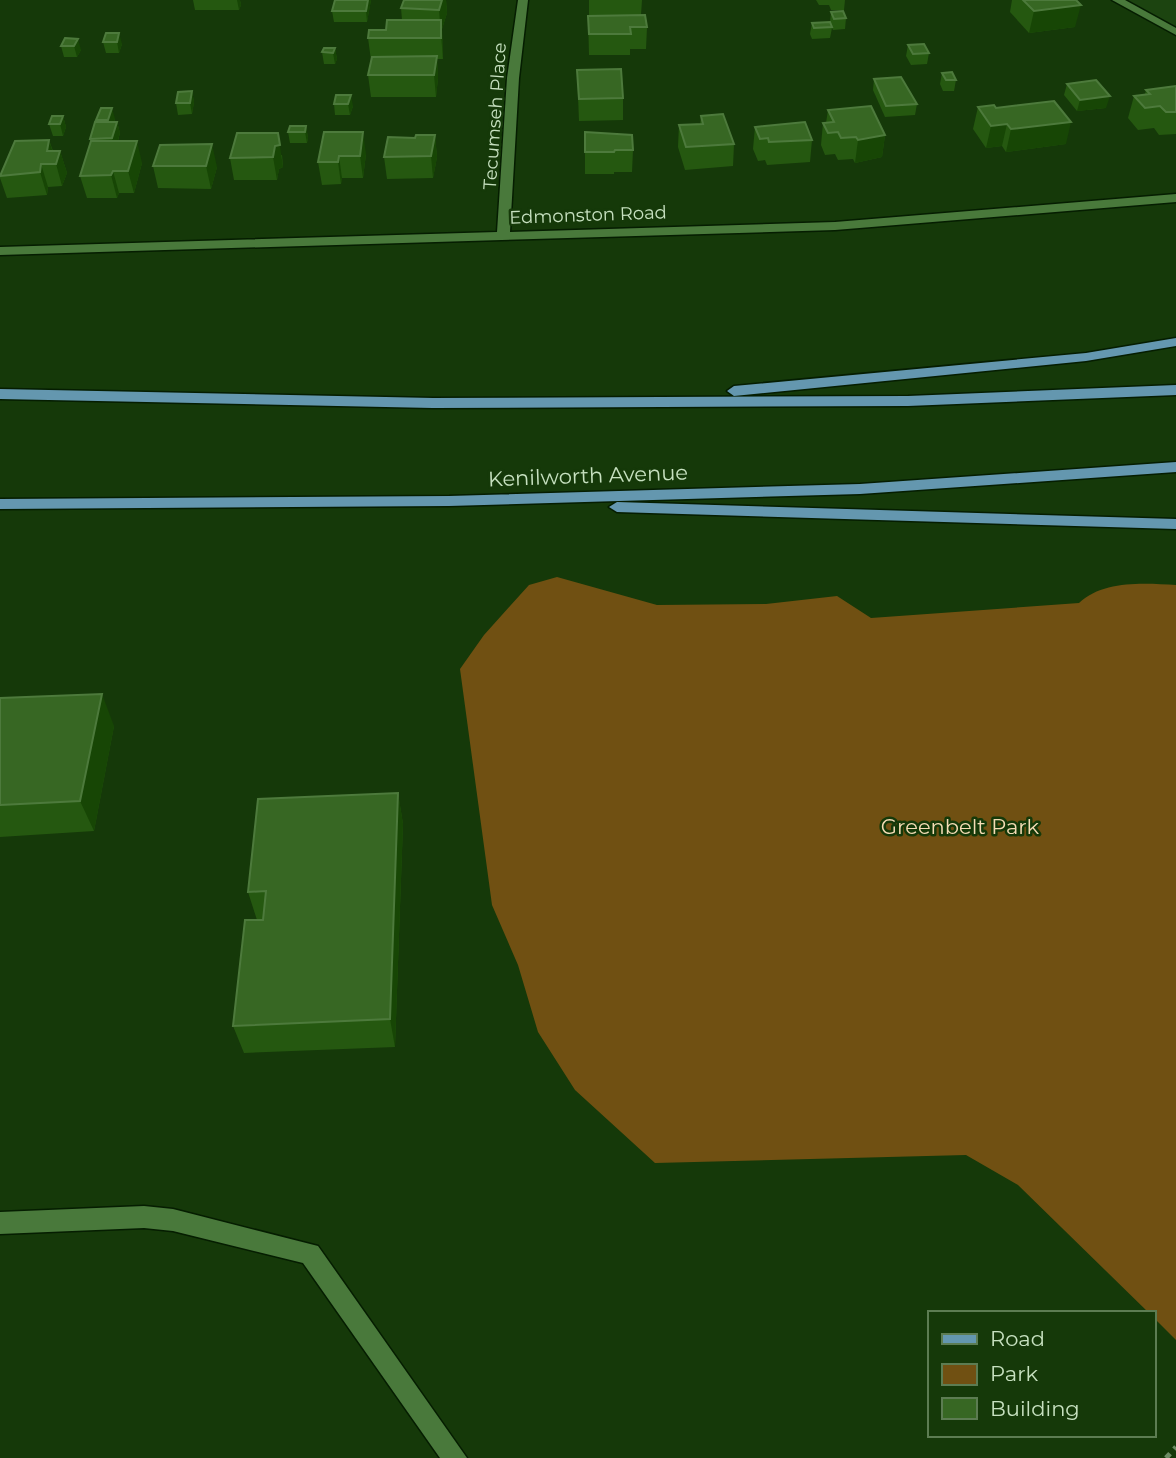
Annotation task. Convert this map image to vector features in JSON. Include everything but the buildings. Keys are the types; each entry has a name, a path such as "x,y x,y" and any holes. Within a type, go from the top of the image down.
{"main road":[{"path":"633,400 1086,357 1176,342"},
{"path":"0,394 433,402 908,401 1176,390"},
{"name":"Kenilworth Avenue","path":"0,504 449,501 860,489 1176,467"},
{"path":"449,501 1176,524"}],"street":[{"name":"Tecumseh Place","path":"503,235 513,78 523,0"},
{"path":"1116,0 1176,32"},
{"name":"Edmonston Road","path":"0,251 835,226 1176,198"},
{"path":"0,1223 144,1217 163,1219 310,1254 455,1458"}],"path":[{"path":"1166,1458 1176,1447"}],"shaded area":[{"path":"1117,0 1176,0 1176,32"}],"green space":[{"name":"Greenbelt Park","path":"557,577 657,605 766,604 837,596 871,618 1079,603 1100,590 1112,587 1138,584 1176,585 1176,1340 1155,1319 1155,1311 1147,1311 1018,1185 966,1155 655,1163 575,1090 538,1032 518,965 492,905 460,669 484,635 529,585"}]}
